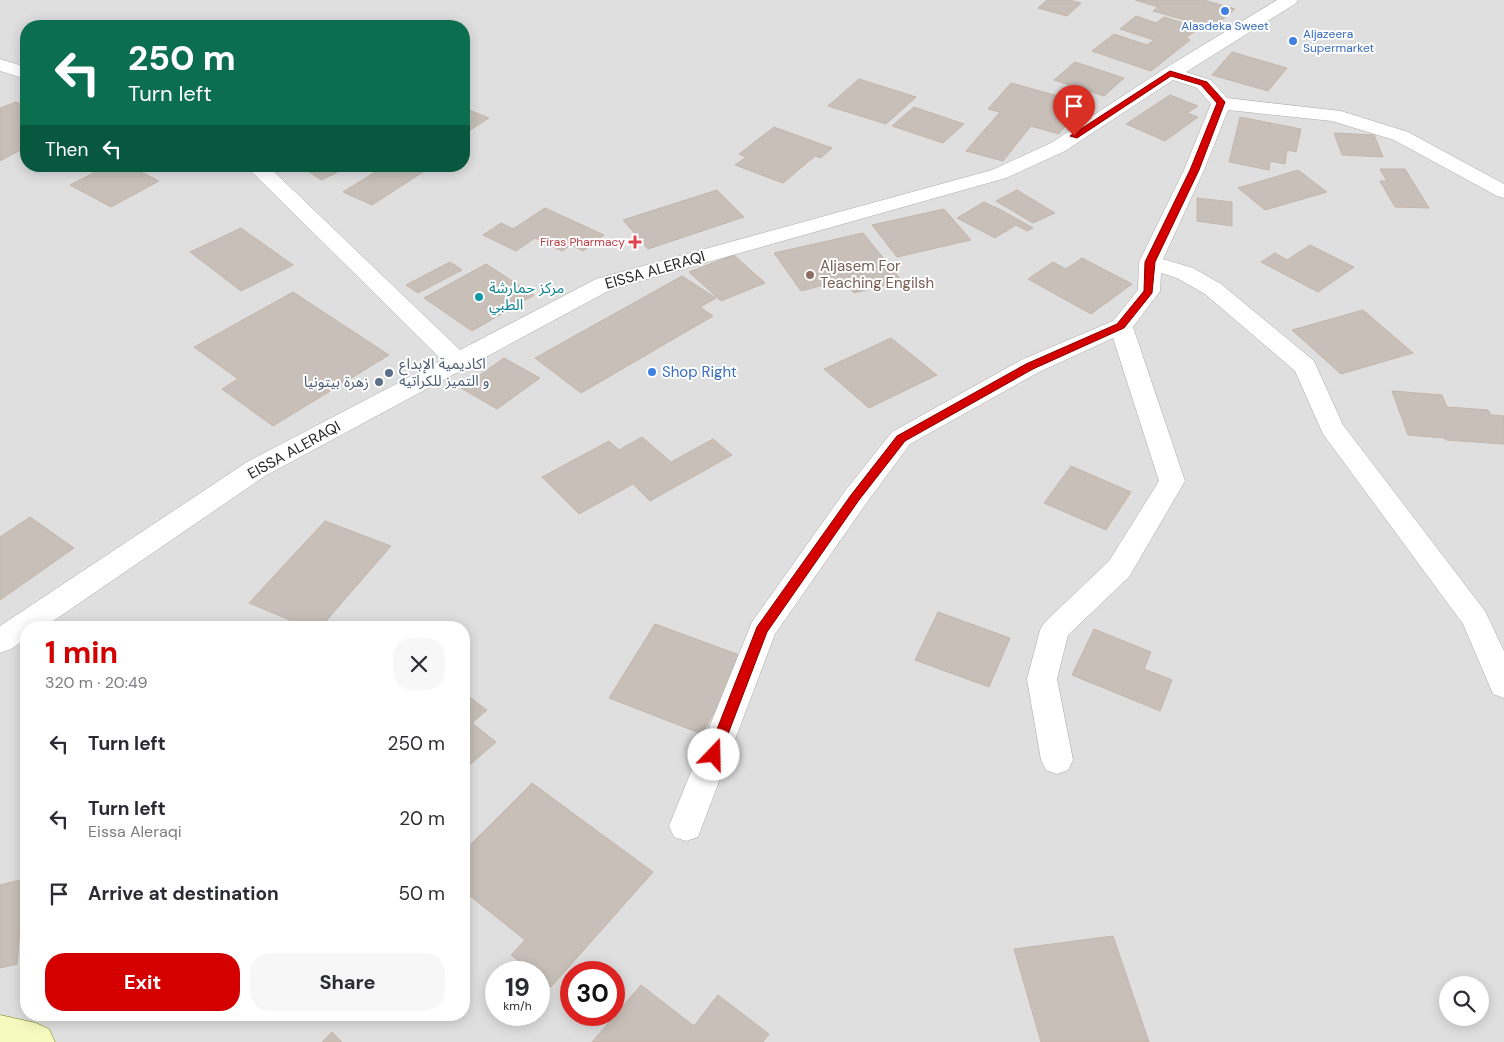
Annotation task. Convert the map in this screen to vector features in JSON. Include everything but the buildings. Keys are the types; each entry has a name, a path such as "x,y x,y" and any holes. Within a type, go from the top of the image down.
{"street":[{"name":"EISSA ALERAQI","path":"30,621 256,469 604,284 999,174 1058,147 1170,73 1289,0"},
{"path":"0,65 20,72"},
{"path":"1170,73 1204,84 1222,102 1334,116 1401,136 1504,192"},
{"path":"686,826 762,630 855,498 901,438 1030,366 1121,326 1148,291 1150,262 1194,170 1222,102"},
{"path":"262,172 457,361"},
{"path":"1150,262 1185,273 1212,289 1305,367 1332,428 1475,619 1504,685"},
{"path":"1058,760 1042,679 1055,630 1119,569 1172,481 1121,326"},
{"name":"EISSA ALERAQI","path":"0,641 20,628"},
{"path":"0,1034 36,1042"}],"shaded area":[{"path":"0,0 1504,0 1504,1042 0,1042"}],"place":[{"name":"Alasdeka Sweet","path":"1225,11"},
{"name":"Aljazeera Supermarket","path":"1293,41"},
{"name":"Firas Pharmacy","path":"635,242"},
{"name":"Aljasem For Teaching Engilsh","path":"810,275"},
{"name":"مركز حمارشة الطبي","path":"479,297"},
{"name":"Shop Right","path":"652,372"},
{"name":"اكاديمية الإبداع و التميز للكراتيه","path":"389,373"},
{"name":"زهرة بيتونيا","path":"379,382"}],"route":[{"path":"714,755 762,630 855,498 901,438 1030,366 1121,326 1148,291 1150,262 1194,170 1222,102 1204,84 1170,73 1074,136"}]}
